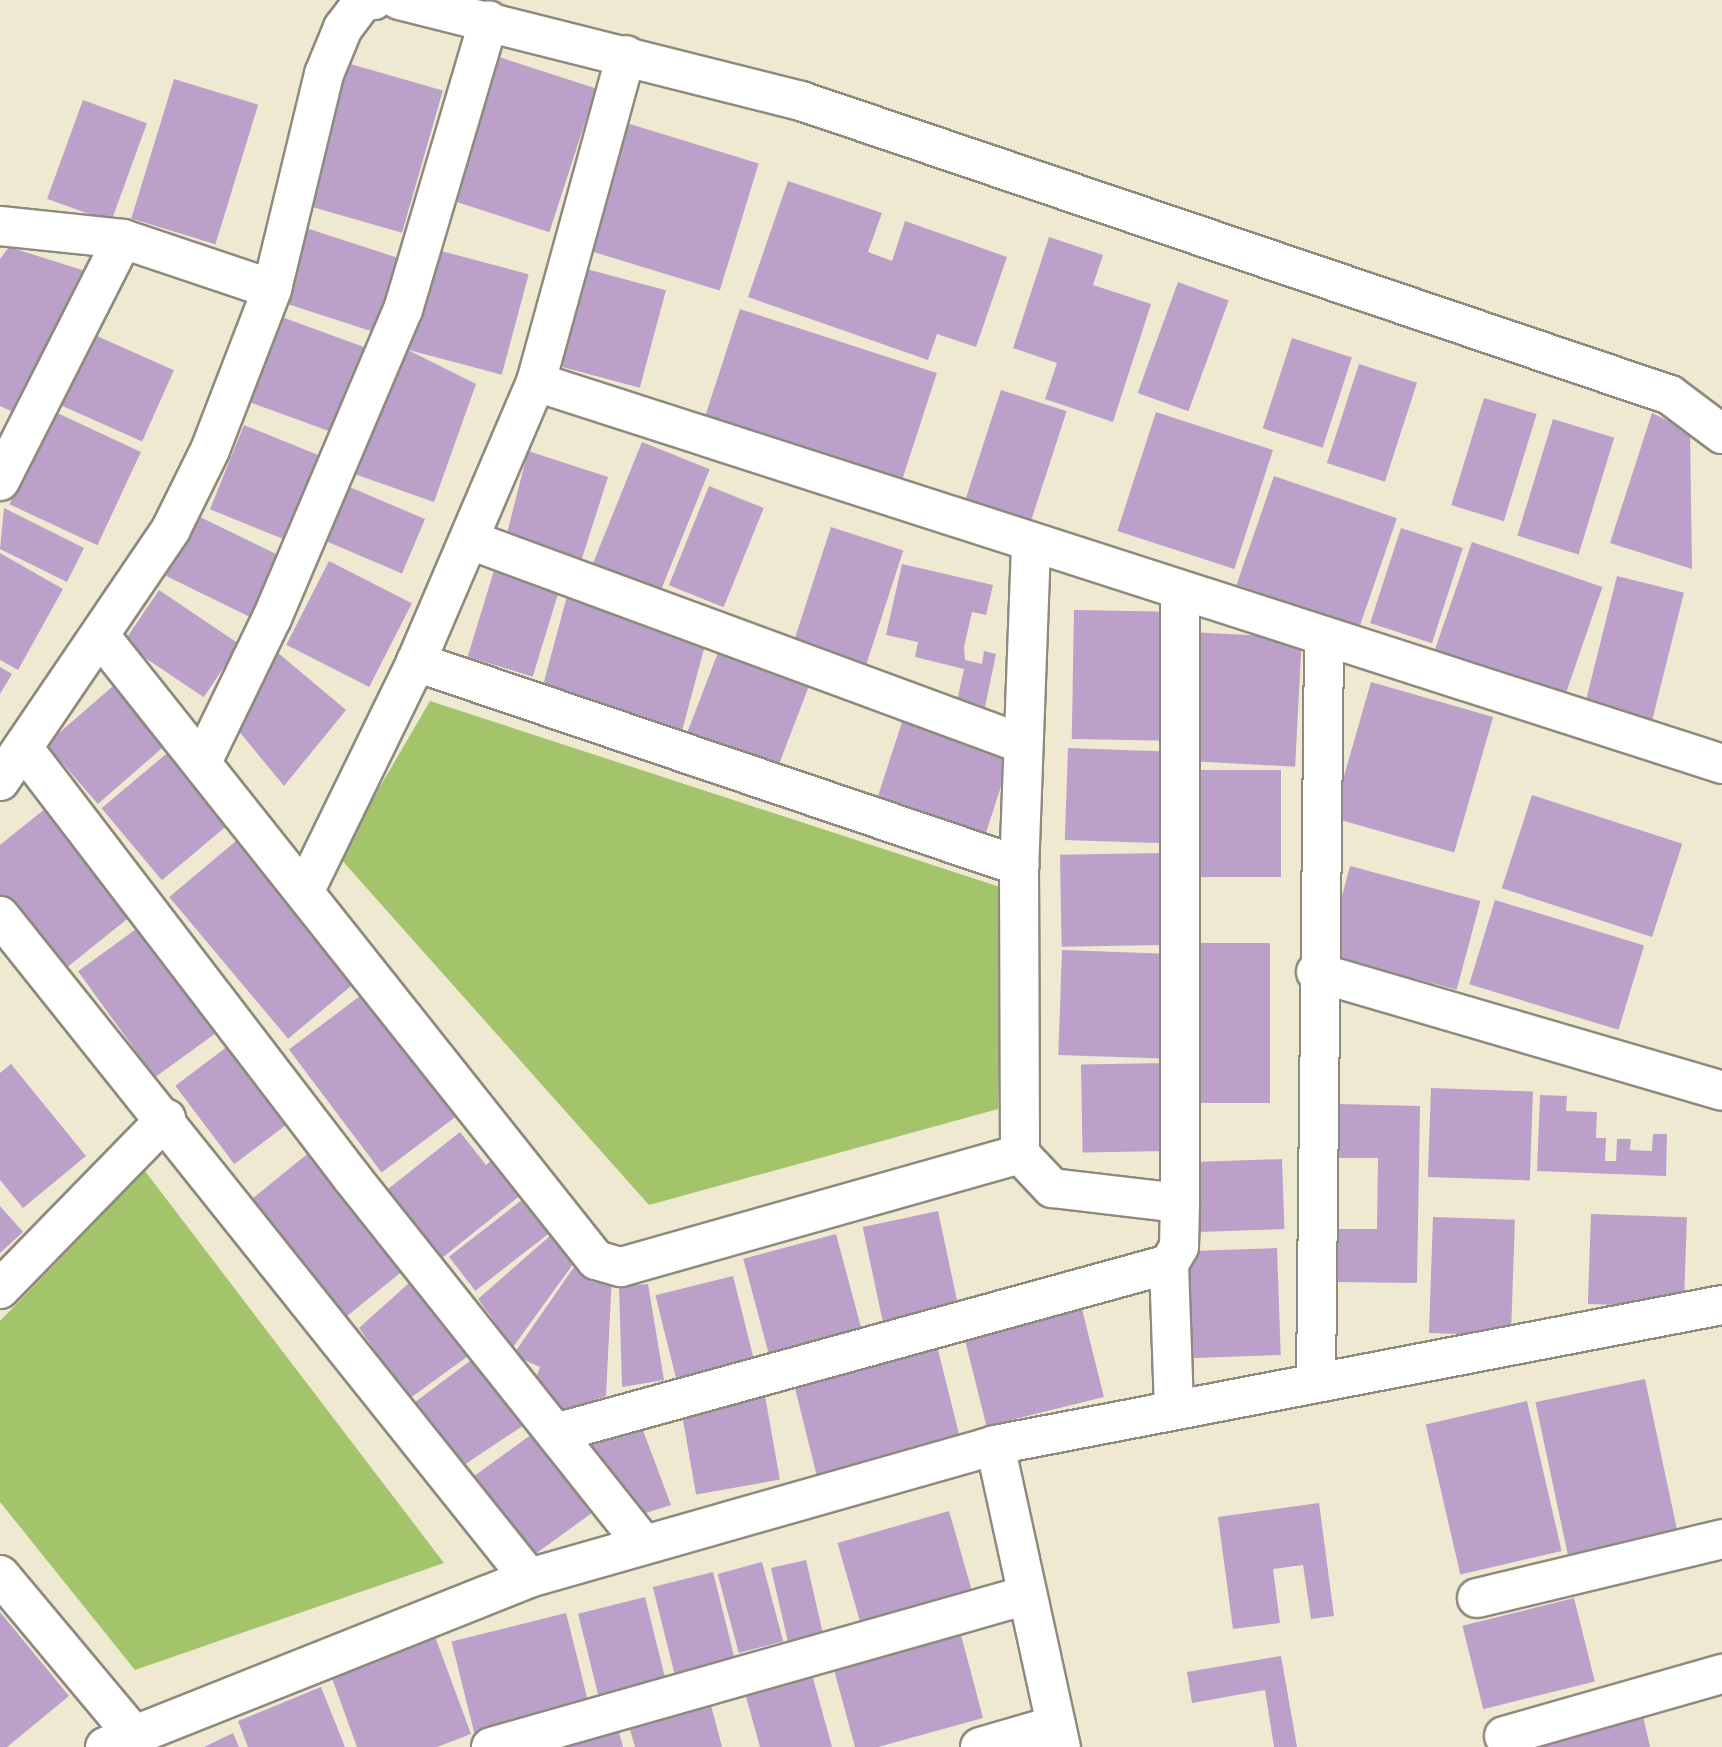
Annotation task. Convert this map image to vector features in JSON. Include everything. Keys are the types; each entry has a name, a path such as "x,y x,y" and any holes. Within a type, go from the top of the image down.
{"street":[{"path":"0,781 101,637 171,529 210,450 272,289 324,74 343,28 363,1 374,0"},
{"path":"399,0 489,20 801,101 1670,395 1722,434"},
{"path":"202,762 272,618 403,310 489,20"},
{"path":"306,888 416,662 536,382 626,55"},
{"path":"0,226 124,239 272,289"},
{"path":"0,481 124,239"},
{"path":"536,382 1031,545 1722,764"},
{"path":"470,540 1023,744"},
{"path":"1031,545 1019,866 1020,1154 1052,1188 1180,1203"},
{"path":"1174,1408 1169,1264 1179,1247 1180,1203 1180,592"},
{"path":"101,637 306,888 596,1259 621,1268 1020,1154"},
{"path":"1316,1382 1316,972 1324,638"},
{"path":"416,662 1019,866"},
{"path":"24,749 353,1179 559,1432 643,1544"},
{"path":"0,916 166,1119 529,1578"},
{"path":"1316,972 1722,1091"},
{"path":"0,1289 166,1119"},
{"path":"559,1432 1169,1264"},
{"path":"0,1575 119,1740 529,1578 995,1445 1174,1408 1722,1305"},
{"path":"980,1747 1059,1736 995,1445"},
{"path":"1476,1598 1722,1539"},
{"path":"491,1747 1027,1595"},
{"path":"1504,1736 1722,1674"}],"green space":[{"path":"430,701 1003,888 998,1109 649,1205 339,857"},
{"path":"145,1171 444,1563 135,1670 0,1502 0,1321"}],"building":[{"path":"499,57 596,89 549,232 452,201"},
{"path":"340,61 443,90 402,233 299,203"},
{"path":"174,79 258,105 215,244 131,219"},
{"path":"83,100 147,123 111,222 47,199"},
{"path":"620,121 759,163 720,291 581,248"},
{"path":"788,181 882,213 868,252 892,261 905,221 1007,257 976,347 937,334 928,360 748,297"},
{"path":"303,227 398,258 374,332 279,301"},
{"path":"1049,237 1103,255 1093,285 1151,304 1113,422 1045,399 1057,363 1013,348"},
{"path":"9,247 95,274 26,418 0,406 0,259"},
{"path":"434,249 529,274 502,375 407,349"},
{"path":"579,267 666,290 640,388 553,365"},
{"path":"1178,282 1229,300 1188,411 1138,393"},
{"path":"740,309 937,373 902,480 705,416"},
{"path":"279,316 367,348 336,434 248,402"},
{"path":"88,332 174,370 142,441 56,403"},
{"path":"1292,338 1352,357 1323,448 1263,428"},
{"path":"406,349 476,384 434,502 343,470"},
{"path":"1359,364 1417,383 1385,482 1327,463"},
{"path":"1001,390 1067,411 1030,524 964,503"},
{"path":"1484,398 1537,414 1504,521 1451,505"},
{"path":"53,411 141,452 97,545 9,504"},
{"path":"1156,412 1273,450 1234,569 1117,531"},
{"path":"1652,413 1690,431 1692,569 1610,543"},
{"path":"1553,419 1614,438 1579,554 1517,536"},
{"path":"244,425 326,458 292,542 210,509"},
{"path":"642,442 710,469 657,599 590,572"},
{"path":"528,451 608,477 577,574 505,541"},
{"path":"1274,476 1397,518 1359,627 1237,585"},
{"path":"333,480 425,519 402,573 310,534"},
{"path":"709,486 764,508 724,607 669,585"},
{"path":"4,508 84,548 67,582 0,549"},
{"path":"196,515 282,557 252,618 166,576"},
{"path":"831,527 903,550 864,672 791,649"},
{"path":"1401,528 1463,548 1432,643 1370,623"},
{"path":"1472,542 1602,587 1563,700 1433,655"},
{"path":"0,553 63,589 18,670 0,660"},
{"path":"329,561 412,603 369,687 286,645"},
{"path":"496,564 561,584 533,677 468,657"},
{"path":"902,564 993,585 986,615 972,612 964,647 965,660 982,664 984,651 996,654 985,707 957,701 964,669 915,657 918,642 886,635"},
{"path":"1617,576 1684,593 1651,725 1584,708"},
{"path":"159,590 239,644 204,697 123,643"},
{"path":"567,596 708,634 681,733 540,695"},
{"path":"1074,610 1172,612 1170,741 1072,739"},
{"path":"1190,632 1302,638 1295,767 1183,761"},
{"path":"722,642 813,677 778,767 687,733"},
{"path":"277,652 346,710 284,786 233,724"},
{"path":"0,667 12,674 0,694"},
{"path":"120,680 172,740 98,804 46,744"},
{"path":"1371,682 1493,717 1454,853 1332,818"},
{"path":"905,713 1013,748 984,840 875,804"},
{"path":"1068,748 1166,751 1163,843 1065,840"},
{"path":"172,749 232,821 162,880 102,808"},
{"path":"1194,770 1281,770 1281,877 1194,877"},
{"path":"1532,795 1682,844 1652,937 1502,888"},
{"path":"56,800 142,907 60,973 0,897 0,845"},
{"path":"242,836 361,978 288,1039 169,897"},
{"path":"1161,853 1163,945 1062,947 1060,855"},
{"path":"1350,866 1480,901 1457,990 1326,955"},
{"path":"1495,900 1644,946 1618,1030 1469,984"},
{"path":"150,919 227,1025 155,1077 78,971"},
{"path":"1190,943 1270,943 1270,1103 1190,1103"},
{"path":"1062,950 1166,954 1162,1059 1058,1055"},
{"path":"364,993 457,1116 382,1173 289,1050"},
{"path":"236,1040 295,1118 234,1164 175,1086"},
{"path":"1166,1063 1168,1151 1083,1152 1081,1064"},
{"path":"11,1064 86,1156 23,1208 0,1180 0,1073"},
{"path":"1431,1088 1533,1092 1530,1181 1428,1177"},
{"path":"1540,1095 1567,1096 1566,1111 1597,1112 1596,1138 1606,1138 1605,1161 1616,1161 1617,1139 1631,1139 1630,1150 1652,1151 1653,1134 1667,1134 1666,1176 1537,1171"},
{"path":"1339,1104 1420,1106 1417,1283 1336,1282 1337,1229 1377,1229 1378,1158 1338,1158"},
{"path":"460,1132 486,1165 494,1158 522,1194 442,1258 388,1189"},
{"path":"311,1151 406,1268 337,1324 242,1207"},
{"path":"1282,1159 1284,1229 1191,1232 1188,1162"},
{"path":"523,1199 549,1233 475,1291 449,1257"},
{"path":"0,1206 23,1232 0,1253"},
{"path":"938,1211 958,1307 883,1323 863,1227"},
{"path":"1591,1214 1687,1217 1684,1307 1588,1304"},
{"path":"1433,1217 1515,1220 1511,1336 1429,1333"},
{"path":"836,1234 863,1334 770,1359 743,1259"},
{"path":"551,1235 579,1256 513,1347 478,1299"},
{"path":"1277,1248 1281,1355 1188,1358 1184,1251"},
{"path":"574,1267 612,1275 606,1396 566,1410 532,1390 540,1367 513,1355"},
{"path":"419,1274 479,1348 409,1399 359,1328"},
{"path":"733,1276 755,1362 677,1382 655,1295"},
{"path":"648,1284 664,1380 622,1387 619,1286"},
{"path":"1079,1297 1104,1397 987,1426 962,1326"},
{"path":"937,1346 960,1440 817,1476 793,1382"},
{"path":"474,1358 527,1423 464,1465 411,1405"},
{"path":"1645,1379 1678,1536 1569,1560 1535,1402"},
{"path":"764,1390 780,1480 696,1494 680,1405"},
{"path":"1527,1401 1562,1551 1460,1574 1426,1424"},
{"path":"638,1417 671,1505 633,1517 579,1435"},
{"path":"539,1429 597,1509 524,1563 465,1482"},
{"path":"1319,1503 1334,1616 1311,1619 1303,1565 1273,1569 1280,1623 1233,1629 1218,1517"},
{"path":"949,1511 977,1608 865,1640 837,1543"},
{"path":"806,1560 824,1637 789,1645 771,1568"},
{"path":"762,1562 783,1641 739,1653 718,1574"},
{"path":"713,1572 736,1666 676,1681 653,1587"},
{"path":"645,1597 668,1690 601,1707 578,1614"},
{"path":"1574,1598 1595,1681 1483,1709 1462,1626"},
{"path":"0,1612 69,1696 7,1747 0,1747"},
{"path":"566,1613 590,1708 475,1737 452,1642"},
{"path":"433,1631 471,1734 437,1747 357,1747 329,1670"},
{"path":"961,1635 983,1718 878,1747 855,1747 834,1670"},
{"path":"1281,1656 1297,1747 1274,1747 1265,1690 1192,1703 1187,1672"},
{"path":"810,1667 832,1747 760,1747 743,1686"},
{"path":"321,1687 345,1747 248,1747 238,1721"},
{"path":"708,1694 722,1747 635,1747 626,1715"},
{"path":"1643,1716 1650,1747 1519,1747"},
{"path":"615,1718 623,1747 526,1747"},
{"path":"233,1733 239,1747 204,1747"}]}
